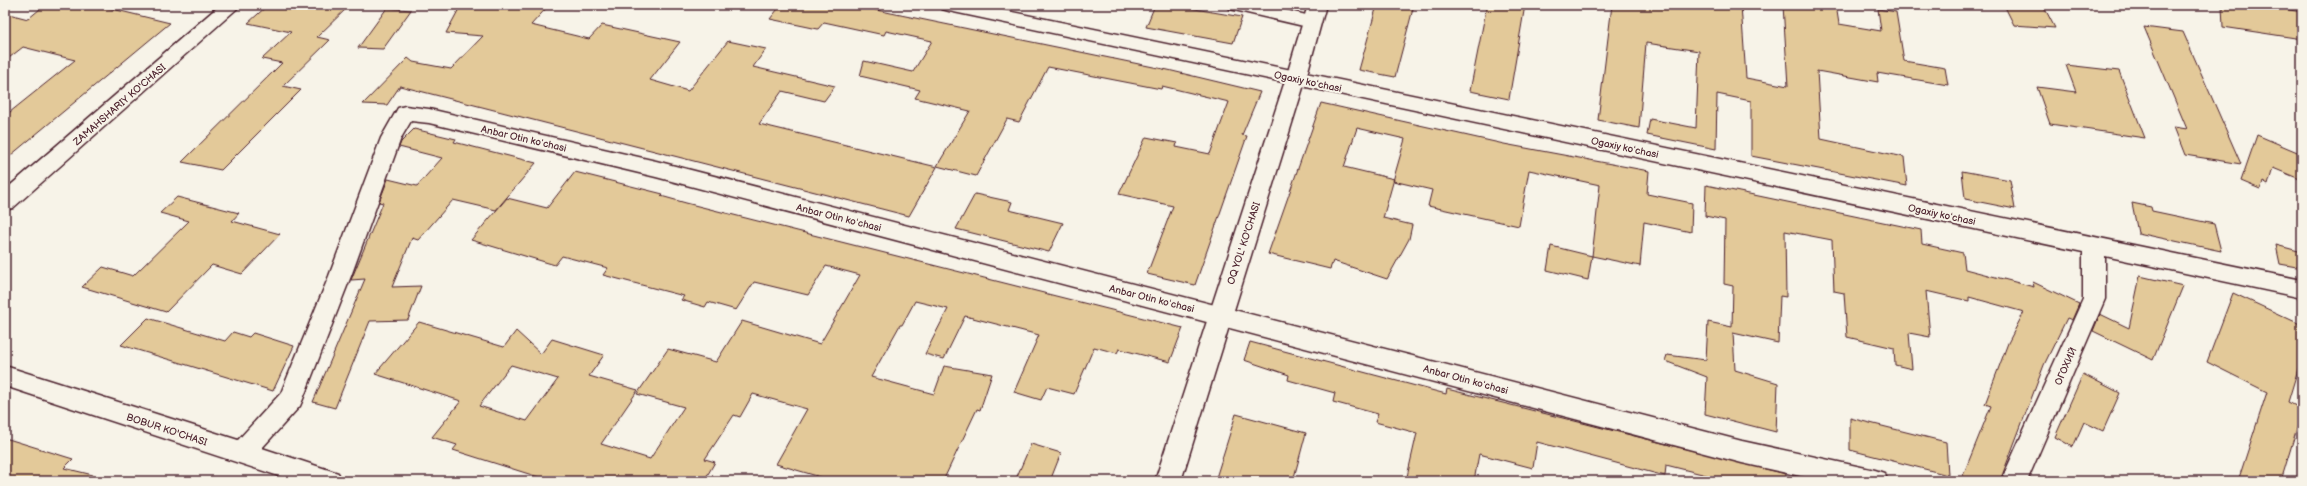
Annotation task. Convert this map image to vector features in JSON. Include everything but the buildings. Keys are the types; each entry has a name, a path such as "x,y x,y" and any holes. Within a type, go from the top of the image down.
{"street":[{"name":"ZAMAHSHARIY KO'CHASI","path":"5,202 232,5"},
{"name":"Ogaxiy koʻchasi","path":"949,5 2302,289"},
{"path":"1237,5 1314,14"},
{"name":"OQ YOL' KO'CHASI","path":"1168,481 1296,78 1314,14"},
{"name":"Anbar Otin koʻchasi","path":"241,454 291,399 340,276 390,138 405,113 429,116 656,169 1742,452 1876,481"},
{"name":"ОГОХИЙ","path":"2014,481 2094,299 2094,246"},
{"name":"BOBUR KO'CHASI","path":"5,376 241,454 329,481"}]}
